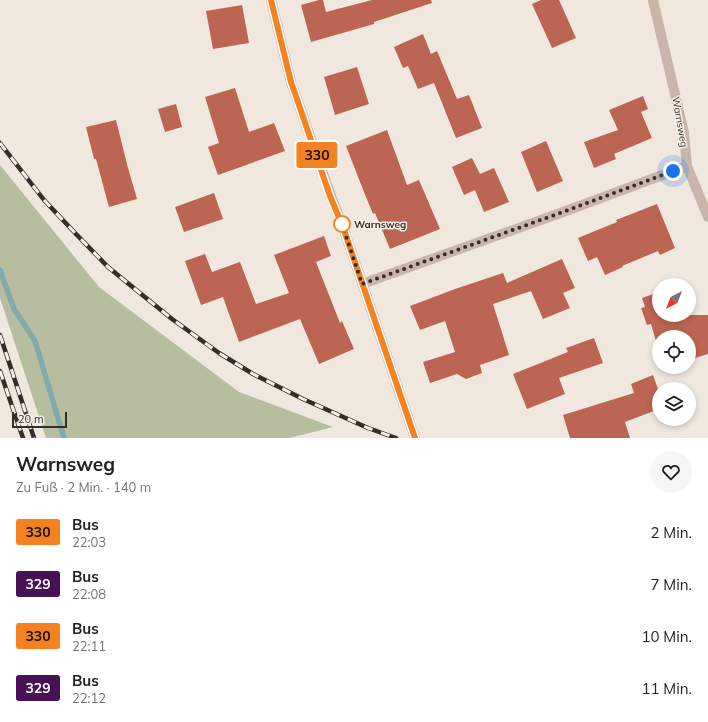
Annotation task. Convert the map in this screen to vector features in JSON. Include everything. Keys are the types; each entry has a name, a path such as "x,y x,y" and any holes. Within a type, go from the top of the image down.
{"street":[{"path":"271,0 291,82 330,196 343,227 415,438"},
{"name":"Warnsweg","path":"653,0 684,133 687,166 708,217"},
{"path":"362,284 570,210 687,166"}],"green space":[{"path":"0,165 99,287 239,392 333,427 289,438 46,438 0,298"}],"building":[{"path":"323,0 326,12 372,0 431,0 432,3 374,22 374,24 311,42 301,5"},
{"path":"541,0 559,0 576,38 552,48 532,4"},
{"path":"242,5 249,43 213,49 206,11"},
{"path":"423,34 431,54 437,51 457,99 469,95 482,128 456,138 434,83 418,89 408,66 403,68 394,47"},
{"path":"357,67 369,104 335,115 324,77"},
{"path":"235,88 249,132 274,123 285,151 218,175 208,147 219,143 205,97"},
{"path":"643,96 648,109 641,112 652,138 614,154 616,159 594,168 584,142 618,130 609,110"},
{"path":"176,104 182,127 165,132 158,109"},
{"path":"116,120 137,199 109,207 86,127"},
{"path":"387,130 407,185 419,180 440,229 390,249 375,213 373,214 346,146"},
{"path":"546,141 563,181 537,192 521,152"},
{"path":"472,158 480,174 494,168 509,202 484,212 475,190 464,195 452,167"},
{"path":"214,193 223,219 184,232 175,207"},
{"path":"657,204 675,248 660,255 658,251 605,275 597,257 588,261 578,238 617,222 616,220"},
{"path":"324,236 331,256 316,262 340,323 342,321 354,349 319,364 300,319 239,342 223,297 201,305 185,261 205,254 212,272 240,262 256,304 289,293 274,255"},
{"path":"562,259 575,288 563,293 570,308 543,319 531,291 493,304 509,355 480,365 482,373 466,379 457,374 430,383 423,362 455,352 445,321 420,330 410,306 503,273 507,283"},
{"path":"652,294 652,322 696,322 696,315 708,315 708,354 696,358 696,330 653,330 651,324 647,325 641,308 645,307 642,298"},
{"path":"594,338 603,363 559,378 565,394 527,409 513,374 568,352 566,348"},
{"path":"653,375 655,382 652,382 652,412 625,422 630,438 570,438 563,415 634,393 631,384"}],"waterway":[{"path":"0,270 14,309 35,341 64,438"}],"railway":[{"path":"0,143 44,200 108,267 172,319 219,353 253,374 303,399 368,428 396,438"},
{"path":"0,335 34,438"},
{"path":"0,371 23,438"}],"bus line":[{"name":"330","path":"271,0 291,82 330,196 343,227 415,438"}],"place":[{"name":"Warnsweg","path":"342,224"}],"route":[{"path":"342,224 362,284 673,171"}]}
